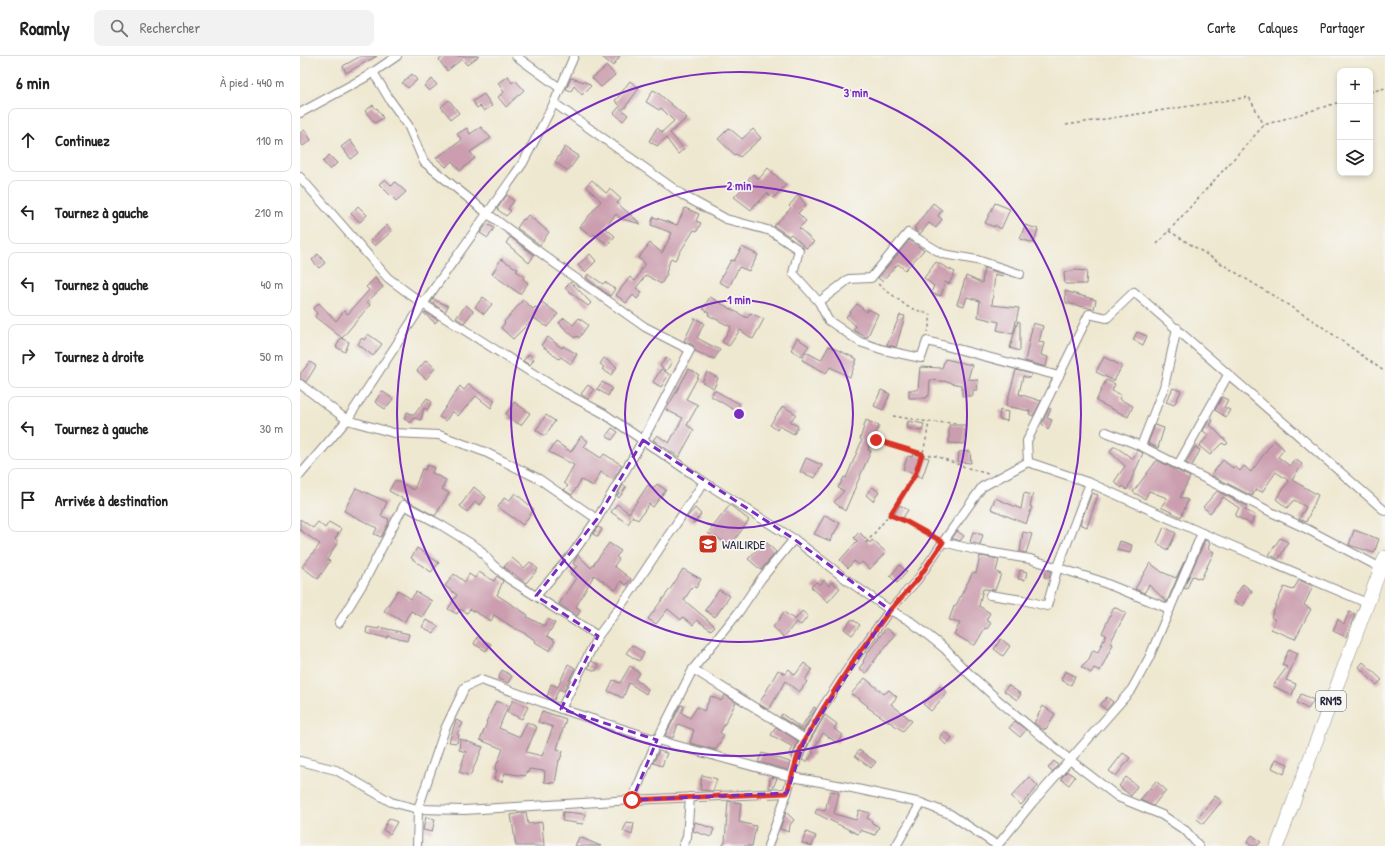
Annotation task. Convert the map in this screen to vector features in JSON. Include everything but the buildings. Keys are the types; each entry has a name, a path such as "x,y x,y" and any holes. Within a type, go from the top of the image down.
{"main road":[{"name":"RN15","path":"1277,846 1383,562"}],"street":[{"path":"300,113 373,72 397,56"},
{"path":"516,56 560,88"},
{"path":"300,475 347,420 423,304 523,163 554,103 574,56"},
{"path":"373,72 390,100 408,125 424,162 488,214 557,265 645,327 690,350 643,440 597,519 572,553 536,596"},
{"path":"554,103 684,196 726,219 771,231 799,250 793,273 819,302 828,320 860,342 884,350 921,358 927,341 1059,376"},
{"path":"300,177 388,278 423,304 556,388 603,414 704,482 794,539 828,567 890,610 910,621 944,648 964,669 998,700 1070,760 1118,797 1162,815 1186,831 1199,846"},
{"path":"819,302 849,279 871,278 908,233 943,254 977,260 1020,274"},
{"path":"1028,462 1027,441 1089,314 1107,318 1134,292 1385,511"},
{"path":"1141,446 1164,387 1177,328"},
{"path":"1178,465 1228,375"},
{"path":"300,384 347,420 394,433 439,436 485,452 539,479 597,519"},
{"path":"1106,432 1141,446 1307,529 1383,562"},
{"path":"768,846 787,793 798,755 805,739 851,664 890,610 918,579 982,487 1028,462 1090,483 1202,533 1367,603"},
{"path":"561,709 598,636 630,593 704,482"},
{"path":"990,595 1023,600 1047,606 1058,567 1090,483"},
{"path":"339,623 364,582 404,505 441,524 478,548 492,564 509,579 598,636"},
{"path":"417,846 418,810 445,729 465,687 481,680 561,709 657,740 792,776 921,803 950,814 997,846 1132,689 1149,658 1202,533"},
{"path":"632,800 657,740 693,670 738,614 761,579 794,539"},
{"path":"943,542 976,550 1030,559 1058,567 1097,580 1170,609"},
{"path":"693,670 805,739"},
{"path":"300,761 336,770 391,802 418,810 464,810 787,793"},
{"path":"683,846 687,837 690,797"},
{"path":"896,846 921,803"}],"path":[{"path":"1373,91 1385,88"},
{"path":"1066,125 1249,97 1264,125"},
{"path":"1157,244 1264,125 1337,103"},
{"path":"1169,231 1317,323 1385,372"},
{"path":"871,278 908,307 931,315 927,341"},
{"path":"893,416 929,422 958,423"},
{"path":"866,543 890,515 915,475 926,441 929,422"},
{"path":"876,440 922,454 936,456 965,468 1000,478"},
{"path":"890,515 905,521 943,542"}],"highlighted area":[{"path":"643,440 794,539 890,610 805,739 787,793 632,800 657,740 561,709 598,636 536,596 597,519"}],"place":[{"name":"WAILIRDE","path":"708,544"}],"route":[{"path":"632,800 787,793 798,755 805,739 824,707 855,658 890,610 918,579 943,542 905,521 890,515 915,475 922,454 876,440"}]}
